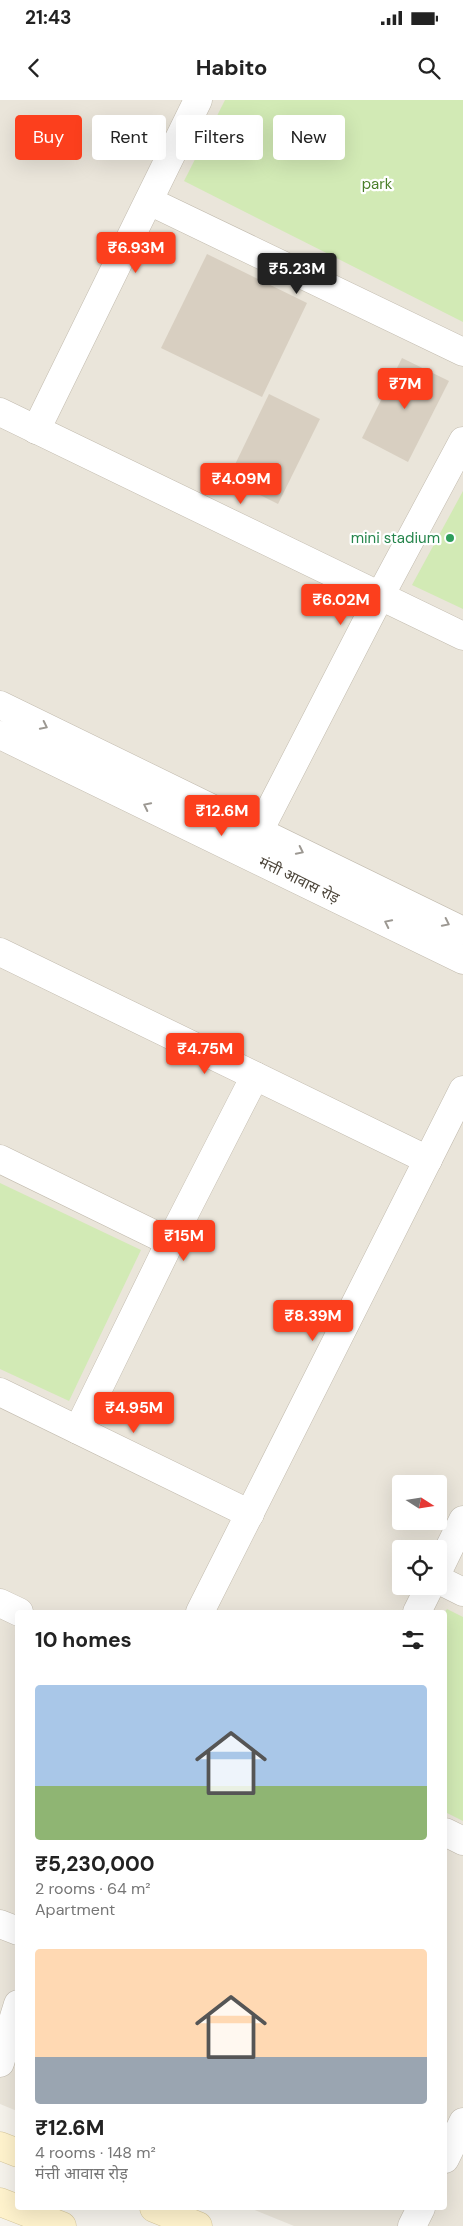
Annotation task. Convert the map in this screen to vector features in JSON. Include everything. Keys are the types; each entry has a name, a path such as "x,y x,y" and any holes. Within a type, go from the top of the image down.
{"street":[{"path":"36,430 198,100"},
{"path":"149,200 463,352"},
{"path":"0,412 463,636"},
{"path":"259,831 380,596 463,441"},
{"path":"0,705 463,931"},
{"name":"मंत्ती आवास रोड़","path":"0,735 463,960"},
{"path":"0,952 428,1160"},
{"path":"78,1430 170,1242 255,1076"},
{"path":"201,1610 463,1090"},
{"path":"0,1159 170,1242"},
{"path":"0,1392 250,1514"},
{"path":"447,1553 463,1520"},
{"path":"447,1584 463,1592"},
{"path":"418,1610 426,1595"},
{"path":"0,1603 15,1610"},
{"path":"447,1833 463,1841"},
{"path":"0,1924 15,1930"},
{"path":"0,2063 15,2014"},
{"path":"447,2155 463,2122"},
{"path":"0,2146 15,2152"},
{"path":"0,2202 15,2208"},
{"path":"21,2210 62,2226"},
{"path":"159,2210 198,2226"},
{"path":"412,2226 421,2210"}],"shaded area":[{"path":"0,100 463,100 463,2226 294,2226 255,2210 447,2210 447,1610 15,1610 15,2110 0,2104"}],"green space":[{"name":"park","path":"225,100 463,100 463,322 184,181 195,160 263,160 263,115 217,115"},
{"name":"mini stadium","path":"463,491 463,609 412,585"},
{"path":"0,1183 141,1250 69,1401 0,1369"},
{"path":"446,1610 463,1617 463,1821 447,1813"}],"building":[{"path":"207,254 307,303 262,397 161,348"},
{"path":"402,358 449,381 408,462 362,438"},
{"path":"269,394 320,419 278,504 228,479"}],"place":[{"name":"mini stadium","path":"450,538"}]}
